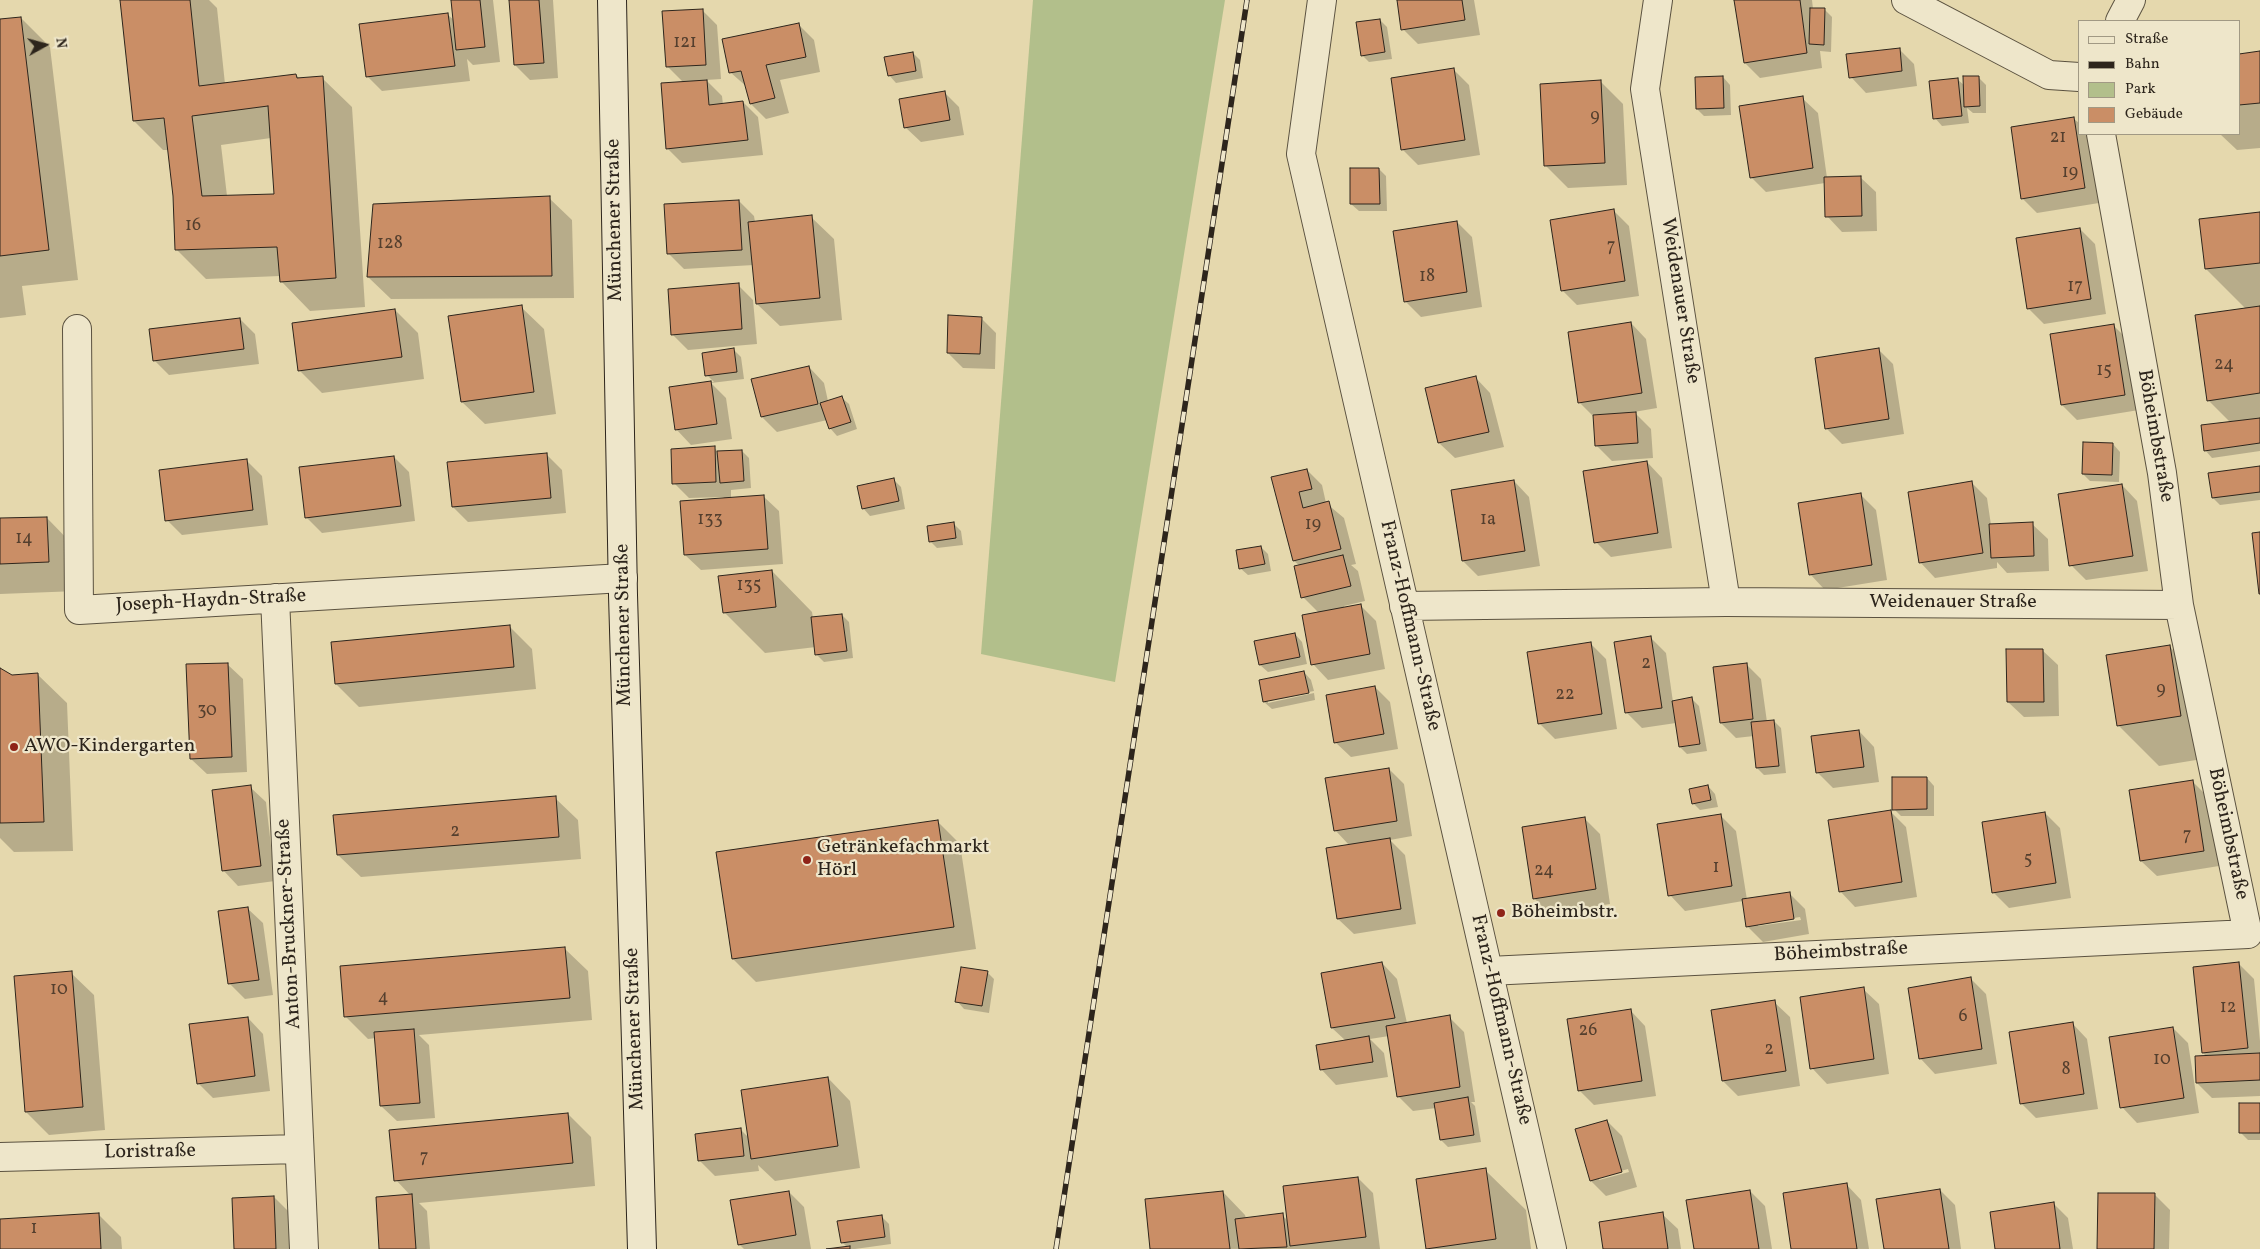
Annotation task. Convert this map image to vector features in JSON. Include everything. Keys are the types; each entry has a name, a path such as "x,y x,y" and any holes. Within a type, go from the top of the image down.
{"street":[{"name":"Münchener Straße","path":"612,0 623,578 642,1249"},
{"name":"Franz-Hoffmann-Straße","path":"1322,0 1301,154 1552,1249"},
{"name":"Weidenauer Straße","path":"1658,0 1645,89 1726,602"},
{"path":"1906,0 2049,75 2078,77"},
{"path":"2121,20 2131,0"},
{"name":"Böheimbstraße","path":"1489,970 2248,934 2179,605 2162,472 2101,135"},
{"name":"Joseph-Haydn-Straße","path":"77,329 79,610 623,578"},
{"name":"Anton-Bruckner-Straße","path":"275,598 304,1249"},
{"name":"Weidenauer Straße","path":"1404,606 1726,602 2179,605"},
{"name":"Loristraße","path":"0,1157 299,1149"}],"green space":[{"path":"1033,0 1225,0 1115,682 981,654"}],"building":[{"path":"120,0 190,0 199,86 296,74 297,78 323,76 336,278 280,282 277,247 175,250 173,196 164,118 133,121","holes":["268,106 274,194 202,196 192,116"]},
{"path":"451,0 480,0 485,47 456,50"},
{"path":"509,0 539,0 544,63 514,65"},
{"path":"1397,0 1462,0 1465,20 1401,30"},
{"path":"1734,0 1800,0 1807,53 1744,63"},
{"path":"1810,8 1825,8 1824,45 1809,44"},
{"path":"703,9 706,65 666,67 662,11"},
{"path":"448,13 455,66 366,77 359,24"},
{"path":"21,17 49,250 0,256 0,19"},
{"path":"1380,19 1385,52 1361,56 1356,22"},
{"path":"799,23 806,57 766,65 775,98 750,104 741,71 729,73 722,39"},
{"path":"1900,48 1902,71 1849,78 1846,54"},
{"path":"2260,51 2260,103 2240,105 2240,54"},
{"path":"913,52 916,71 888,76 884,57"},
{"path":"1454,68 1465,140 1401,150 1391,78"},
{"path":"1723,76 1724,108 1696,109 1695,77"},
{"path":"1963,76 1979,76 1980,106 1964,107"},
{"path":"1958,78 1962,116 1933,119 1929,81"},
{"path":"707,80 709,105 743,101 748,140 666,149 661,83"},
{"path":"1601,80 1605,163 1544,166 1540,84"},
{"path":"945,91 950,120 904,128 899,99"},
{"path":"1803,96 1813,168 1750,178 1739,106"},
{"path":"2074,117 2085,188 2021,199 2011,127"},
{"path":"1350,168 1379,168 1380,204 1350,204"},
{"path":"1861,176 1862,216 1825,217 1824,177"},
{"path":"550,196 552,276 367,277 373,204"},
{"path":"739,200 742,250 667,254 664,204"},
{"path":"1614,209 1625,281 1561,291 1550,220"},
{"path":"2260,212 2260,263 2205,269 2199,219"},
{"path":"812,215 820,298 756,304 748,222"},
{"path":"1457,221 1467,292 1404,302 1393,231"},
{"path":"2080,228 2091,299 2027,309 2016,238"},
{"path":"739,283 742,329 671,335 668,289"},
{"path":"522,305 534,392 461,402 448,316"},
{"path":"2260,306 2260,393 2207,401 2195,315"},
{"path":"395,309 402,357 298,371 292,323"},
{"path":"948,315 982,317 980,354 947,353"},
{"path":"240,318 244,349 153,361 149,329"},
{"path":"1631,322 1642,393 1578,403 1568,332"},
{"path":"2114,324 2125,395 2061,405 2050,334"},
{"path":"734,348 737,372 705,376 702,353"},
{"path":"1879,348 1889,419 1825,429 1815,358"},
{"path":"809,366 818,404 761,417 751,379"},
{"path":"1476,376 1489,432 1438,443 1425,388"},
{"path":"711,381 717,424 675,430 669,387"},
{"path":"842,396 851,422 829,429 820,403"},
{"path":"1636,412 1638,443 1595,446 1593,415"},
{"path":"2260,418 2260,443 2204,451 2201,425"},
{"path":"2083,442 2113,443 2112,475 2082,474"},
{"path":"715,446 716,482 672,484 671,449"},
{"path":"742,450 744,481 720,483 717,451"},
{"path":"547,453 551,498 452,507 447,462"},
{"path":"394,456 401,506 305,518 299,467"},
{"path":"247,459 253,510 165,521 159,470"},
{"path":"1647,461 1658,533 1594,543 1583,471"},
{"path":"2260,466 2260,492 2212,498 2208,473"},
{"path":"1307,469 1312,489 1299,492 1303,508 1329,501 1341,549 1293,561 1271,477"},
{"path":"894,478 899,501 862,509 857,486"},
{"path":"1514,480 1525,551 1462,561 1451,490"},
{"path":"1972,481 1983,553 1919,563 1908,492"},
{"path":"2122,484 2133,556 2069,566 2058,494"},
{"path":"1861,493 1872,565 1809,575 1798,503"},
{"path":"764,495 768,549 684,555 680,501"},
{"path":"47,517 49,562 0,564 0,518"},
{"path":"954,522 956,538 929,542 927,526"},
{"path":"2033,522 2034,556 1991,558 1989,524"},
{"path":"2260,532 2260,594 2259,594 2252,533"},
{"path":"1261,546 1265,564 1239,569 1236,550"},
{"path":"1343,555 1351,586 1301,598 1294,566"},
{"path":"772,570 776,607 723,613 718,576"},
{"path":"1361,604 1370,654 1311,665 1302,615"},
{"path":"842,614 847,651 815,655 811,617"},
{"path":"510,625 514,667 335,684 331,642"},
{"path":"1295,633 1300,657 1259,665 1254,641"},
{"path":"1651,636 1662,708 1625,713 1614,642"},
{"path":"1591,642 1602,714 1538,724 1527,652"},
{"path":"2170,645 2181,716 2117,726 2106,655"},
{"path":"2006,649 2043,649 2044,702 2007,702"},
{"path":"228,663 232,757 190,759 186,664"},
{"path":"1747,663 1753,719 1720,723 1713,667"},
{"path":"0,668 12,675 38,673 44,822 0,823"},
{"path":"1304,671 1309,693 1263,702 1259,680"},
{"path":"1375,686 1384,734 1334,743 1326,695"},
{"path":"1692,697 1700,744 1679,747 1672,701"},
{"path":"1774,720 1779,766 1756,768 1751,722"},
{"path":"1859,730 1864,767 1816,773 1811,736"},
{"path":"1389,768 1397,821 1334,831 1325,778"},
{"path":"1892,777 1927,777 1927,809 1892,810"},
{"path":"2193,780 2204,851 2140,861 2129,790"},
{"path":"251,785 261,866 222,871 212,790"},
{"path":"1708,785 1711,800 1692,804 1689,789"},
{"path":"556,796 559,837 337,855 333,815"},
{"path":"1891,810 1902,882 1839,892 1828,820"},
{"path":"2045,812 2056,883 1992,893 1982,822"},
{"path":"1721,814 1732,886 1668,896 1657,824"},
{"path":"1585,817 1596,889 1533,899 1522,827"},
{"path":"938,820 954,927 732,959 716,852"},
{"path":"1390,838 1401,909 1337,919 1326,848"},
{"path":"1790,892 1794,919 1746,927 1742,899"},
{"path":"248,907 259,980 228,984 218,911"},
{"path":"565,947 570,998 344,1017 340,966"},
{"path":"1382,962 1395,1018 1331,1028 1321,973"},
{"path":"2239,962 2248,1048 2202,1053 2193,967"},
{"path":"961,967 988,971 982,1006 955,1002"},
{"path":"72,971 83,1107 25,1112 14,976"},
{"path":"1971,977 1982,1049 1919,1059 1908,988"},
{"path":"1864,987 1874,1059 1810,1069 1800,997"},
{"path":"1775,1000 1786,1071 1722,1081 1711,1010"},
{"path":"1631,1009 1642,1081 1578,1091 1567,1019"},
{"path":"1450,1015 1460,1087 1397,1097 1386,1026"},
{"path":"248,1017 255,1076 197,1084 189,1024"},
{"path":"2073,1022 2084,1094 2020,1104 2009,1032"},
{"path":"2173,1027 2184,1098 2120,1108 2109,1037"},
{"path":"414,1029 420,1103 380,1106 374,1032"},
{"path":"1369,1036 1373,1062 1320,1070 1316,1045"},
{"path":"2260,1053 2260,1080 2196,1083 2195,1056"},
{"path":"828,1077 838,1146 751,1159 741,1090"},
{"path":"1468,1097 1474,1135 1440,1140 1434,1103"},
{"path":"2239,1103 2260,1103 2260,1133 2239,1133"},
{"path":"568,1113 573,1163 394,1181 389,1130"},
{"path":"1607,1120 1622,1172 1590,1181 1575,1129"},
{"path":"741,1128 744,1156 698,1161 695,1134"},
{"path":"1486,1168 1496,1239 1426,1249 1416,1179"},
{"path":"1358,1177 1366,1237 1290,1246 1283,1186"},
{"path":"1847,1183 1857,1249 1791,1249 1783,1193"},
{"path":"1940,1189 1949,1249 1884,1249 1876,1199"},
{"path":"1750,1190 1759,1249 1694,1249 1686,1200"},
{"path":"789,1191 796,1235 738,1245 730,1200"},
{"path":"1223,1191 1230,1249 1150,1249 1145,1199"},
{"path":"2098,1193 2155,1193 2154,1249 2097,1249"},
{"path":"412,1194 416,1249 379,1249 376,1197"},
{"path":"274,1196 276,1249 234,1249 232,1198"},
{"path":"2054,1202 2060,1249 1995,1249 1990,1212"},
{"path":"1663,1212 1668,1249 1603,1249 1599,1222"},
{"path":"99,1213 101,1249 0,1249 0,1219"},
{"path":"1283,1213 1287,1247 1239,1249 1235,1219"},
{"path":"882,1215 885,1237 841,1243 837,1221"},
{"path":"850,1246 850,1249 826,1249"}],"railway":[{"path":"1056,1249 1247,0"}],"place":[{"name":"AWO-Kindergarten","path":"14,747"},
{"name":"Getränkefachmarkt Hörl","path":"807,860"},
{"name":"Böheimbstr.","path":"1501,913"}]}
